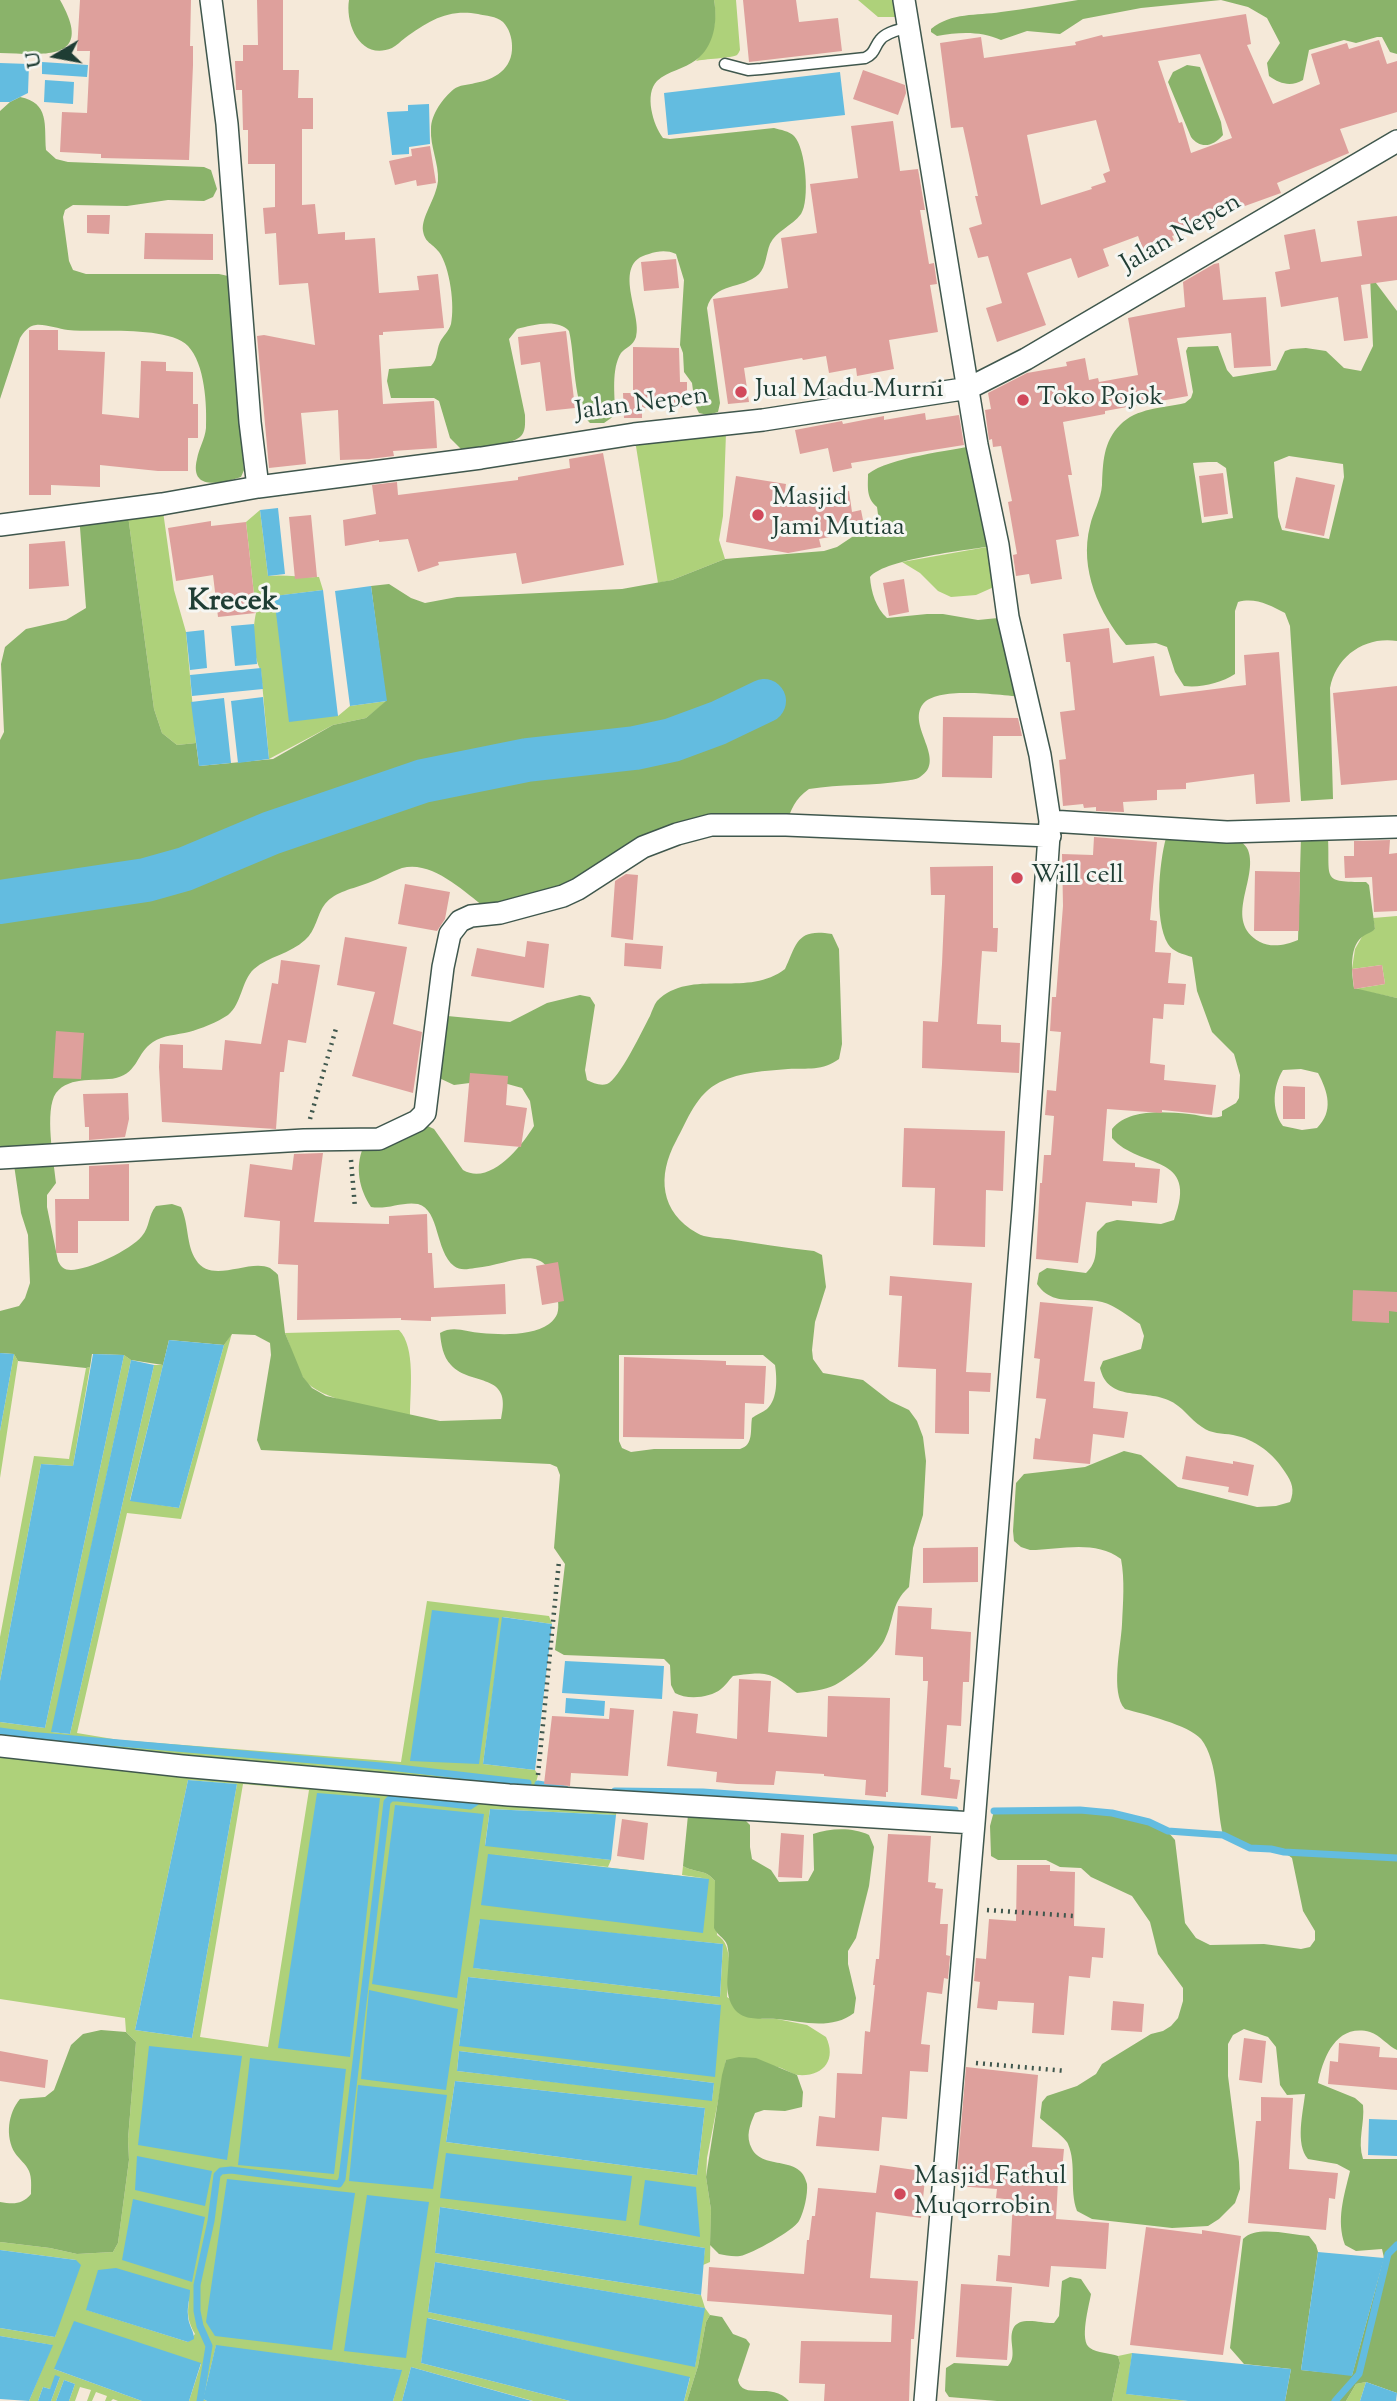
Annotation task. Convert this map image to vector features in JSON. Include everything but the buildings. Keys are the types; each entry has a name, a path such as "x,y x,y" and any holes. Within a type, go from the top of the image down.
{"street":[{"path":"211,0 227,124 250,422 258,487"},
{"path":"904,0 977,445 998,545 1008,617 1040,755 1050,829 974,1823 925,2401"},
{"name":"Jalan Nepen","path":"0,525 162,504 258,487 481,458 634,434 762,420 969,388 1026,359 1397,141"},
{"path":"0,1158 304,1140 379,1139 417,1121 425,1112 443,967 450,934 460,921 471,916 500,913 563,896 643,847 711,825 1227,832 1397,827"},
{"path":"0,1746 182,1766 533,1797 974,1823"}],"lane":[{"path":"725,64 748,70 865,58 872,55 879,40 885,35 908,27"}],"path":[{"path":"304,1140 337,1025"},
{"path":"349,1139 355,1208"},
{"path":"533,1797 559,1561"},
{"path":"967,1909 1074,1916"},
{"path":"954,2061 1066,2071"}],"green space":[{"path":"0,0 60,0 72,35 68,45 47,53 0,53"},
{"path":"349,0 714,0 715,25 707,48 696,60 661,78 653,87 651,110 659,132 663,138 670,139 774,128 787,132 798,142 804,163 806,187 801,214 773,239 759,274 722,290 707,308 720,403 718,412 708,415 699,413 692,383 684,372 680,345 684,280 676,254 666,251 638,259 632,268 630,278 636,316 636,337 618,359 614,382 615,413 604,423 590,423 584,416 577,393 569,331 552,324 537,324 517,329 509,339 525,415 523,433 515,440 492,446 461,449 450,438 439,401 434,398 391,398 387,381 389,369 431,366 440,342 451,324 452,297 446,267 439,252 427,241 423,231 424,220 438,181 431,136 435,112 454,89 489,79 501,72 509,61 512,43 505,24 500,20 478,14 457,13 430,22 392,48 372,50 357,38 353,30 348,10"},
{"path":"714,0 736,0 740,50 734,56 696,61 712,33"},
{"path":"858,0 904,0 906,17 878,17"},
{"path":"1078,0 1221,0 1141,8 1083,19 1060,34 1027,31 1001,40 978,34 937,36 931,32 931,29 939,24 956,17"},
{"path":"1221,0 1397,0 1397,54 1390,52 1382,37 1356,43 1344,40 1309,50 1303,80 1290,84 1281,83 1269,76 1267,63 1280,43 1267,18 1248,7"},
{"path":"1187,65 1200,67 1221,122 1223,135 1211,144 1202,145 1191,137 1168,82 1173,72"},
{"path":"20,97 30,100 41,110 45,124 46,150 56,159 68,162 204,167 211,170 217,189 213,197 204,201 168,200 127,206 73,205 65,210 63,217 69,261 73,270 86,274 228,276 233,289 238,406 244,470 241,477 209,483 198,477 197,459 206,428 204,385 194,354 178,339 148,332 68,330 44,325 33,326 20,338 0,399 0,111"},
{"path":"1370,275 1397,311 1397,641 1385,640 1363,645 1338,666 1330,688 1333,799 1301,801 1290,626 1285,613 1256,601 1238,602 1235,611 1235,674 1211,684 1184,686 1175,672 1167,647 1156,643 1126,645 1107,619 1089,574 1087,542 1099,501 1110,438 1126,419 1134,415 1185,403 1191,398 1193,392 1186,351 1188,347 1218,346 1227,370 1233,377 1276,370 1285,351 1306,348 1326,351 1344,368 1361,371 1373,346","holes":["1289,456 1343,464 1344,477 1329,539 1282,530 1278,517 1274,462","1217,462 1226,468 1233,518 1202,523 1193,463"]},
{"path":"726,433 723,516 719,540 725,559 658,583 634,434"},
{"path":"977,445 998,545 893,565 870,577 872,588 877,605 887,618 927,614 978,620 1008,617 1027,697 956,693 931,698 923,704 919,713 930,762 920,777 892,783 809,789 794,805 786,825 711,825 578,889 486,908 436,873 425,868 402,868 339,893 329,900 305,940 254,969 228,1015 198,1029 157,1040 147,1046 133,1067 123,1075 109,1079 76,1081 62,1087 52,1101 51,1111 56,1183 47,1195 47,1207 58,1261 63,1268 78,1269 119,1253 142,1236 156,1206 172,1204 181,1207 193,1254 203,1267 221,1271 261,1266 278,1274 285,1333 303,1377 312,1388 326,1396 440,1421 501,1419 501,1393 488,1382 459,1372 451,1365 444,1354 440,1333 455,1329 489,1334 516,1334 534,1331 549,1324 556,1316 558,1305 554,1280 548,1267 539,1260 529,1258 470,1269 456,1268 443,1251 434,1222 425,1208 412,1203 371,1207 360,1178 359,1163 363,1148 417,1121 434,1129 463,1170 473,1174 484,1173 504,1162 534,1126 530,1101 522,1088 493,1080 454,1085 437,1077 437,1015 510,1022 547,1003 580,995 590,997 595,1005 585,1070 587,1080 607,1084 618,1074 657,1001 671,991 686,986 753,982 770,978 785,969 796,945 805,936 812,933 832,934 839,949 842,1044 839,1059 821,1067 745,1074 712,1087 694,1108 676,1141 666,1167 665,1180 669,1204 675,1215 700,1235 814,1251 822,1255 826,1287 815,1322 813,1359 823,1373 863,1380 890,1401 909,1410 917,1421 923,1437 926,1461 923,1515 913,1548 909,1587 896,1606 884,1641 869,1660 841,1681 822,1689 797,1693 774,1677 754,1674 733,1676 716,1692 692,1697 675,1693 671,1685 670,1665 664,1659 564,1655 555,1650 565,1564 554,1548 560,1475 557,1467 550,1464 261,1450 257,1440 271,1355 270,1343 255,1335 232,1334 224,1345 169,1340 163,1365 131,1360 124,1355 92,1354 90,1367 86,1368 18,1361 14,1354 0,1353 0,1311 19,1306 30,1283 28,1235 21,1213 13,1158 0,1158 0,740 4,732 1,664 5,647 26,629 66,620 86,608 79,514 127,508 154,709 162,733 177,745 196,743 199,766 273,759 333,725 366,718 386,701 371,586 389,584 411,598 425,603 457,597 622,589 672,580 725,559 824,551 837,547 852,537 880,529 877,507 868,492 868,474 905,459","holes":["619,1355 763,1355 775,1365 775,1394 771,1405 752,1418 748,1444 744,1447 631,1452 622,1448 619,1441"]},
{"path":"162,504 174,590 186,632 196,743 177,745 162,733 154,709 127,508"},
{"path":"260,510 268,576 319,577 323,590 275,596 338,716 350,706 387,701 366,718 333,725 269,759 261,671 254,643 256,613 246,522"},
{"path":"998,545 1003,583 976,595 951,597 938,591 920,573 902,562"},
{"path":"1231,837 1245,845 1250,861 1242,911 1244,923 1249,933 1260,942 1274,945 1298,940 1301,837 1328,838 1331,876 1341,881 1366,882 1369,885 1375,929 1356,945 1352,959 1354,988 1397,998 1397,2050 1370,2032 1348,2033 1333,2045 1323,2063 1318,2083 1355,2098 1363,2105 1363,2159 1397,2159 1397,2393 1366,2382 1356,2384 1346,2401 1285,2401 1291,2369 1244,2364 1230,2348 1243,2239 1249,2235 1274,2232 1309,2236 1316,2245 1318,2252 1301,2370 1352,2375 1384,2258 1382,2249 1356,2251 1345,2245 1341,2217 1350,2171 1337,2164 1308,2159 1304,2153 1301,2128 1305,2094 1287,2095 1280,2085 1276,2047 1268,2037 1244,2029 1233,2035 1228,2044 1228,2076 1240,2189 1235,2203 1219,2219 1208,2226 1172,2228 1092,2219 1077,2211 1073,2194 1071,2152 1064,2138 1040,2118 1042,2102 1047,2096 1077,2086 1096,2074 1102,2064 1151,2034 1171,2026 1178,2018 1183,2001 1183,1988 1158,1954 1150,1922 1132,1896 1091,1877 1081,1868 1060,1867 1046,1860 998,1860 991,1856 990,1826 994,1811 1090,1811 1141,1819 1161,1828 1175,1840 1185,1923 1196,1938 1210,1945 1264,1944 1301,1949 1310,1947 1315,1940 1315,1931 1303,1911 1292,1858 1276,1851 1246,1846 1223,1835 1214,1772 1201,1739 1187,1729 1125,1709 1121,1702 1117,1681 1123,1600 1121,1559 1100,1549 1077,1547 1030,1550 1014,1541 1016,1483 1024,1474 1085,1467 1124,1451 1141,1455 1178,1487 1257,1507 1276,1506 1290,1502 1292,1498 1292,1486 1287,1476 1263,1448 1241,1437 1209,1431 1168,1400 1128,1393 1110,1386 1100,1368 1103,1361 1141,1349 1144,1336 1140,1324 1107,1304 1093,1300 1058,1299 1043,1291 1037,1284 1039,1273 1047,1268 1086,1273 1095,1259 1097,1232 1106,1223 1117,1220 1161,1224 1174,1220 1180,1198 1179,1183 1173,1173 1163,1166 1123,1148 1112,1138 1112,1129 1119,1122 1137,1114 1148,1113 1218,1117 1239,1098 1240,1075 1234,1054 1212,1032 1197,991 1192,957 1173,949 1164,934 1159,892 1166,838","holes":["1301,1069 1318,1073 1328,1101 1322,1122 1317,1128 1302,1130 1283,1126 1275,1105 1277,1083 1283,1070"]},
{"path":"1397,916 1397,998 1354,989 1385,984 1382,965 1352,969 1355,949 1363,935 1375,929 1373,918"},
{"path":"399,1330 408,1347 410,1358 410,1415 337,1399 312,1387 301,1374 285,1333"},
{"path":"232,1333 181,1519 127,1513 77,1733 119,1740 401,1762 427,1601 549,1616 552,1624 503,1617 483,1764 535,1770 538,1775 534,1790 618,1802 616,1815 490,1809 485,1845 611,1860 608,1867 489,1854 709,1879 682,1875 683,1866 708,1875 715,1881 717,1935 723,1940 728,1954 727,1997 762,2019 807,2025 826,2037 829,2060 821,2070 807,2075 765,2064 726,2060 707,2158 706,2177 711,2210 710,2262 703,2265 705,2248 440,2207 435,2253 701,2295 710,2315 687,2401 684,2401 690,2378 428,2318 421,2363 570,2401 533,2401 411,2367 402,2401 393,2401 401,2370 216,2346 203,2399 207,2401 189,2401 201,2364 54,2369 142,2401 105,2401 107,2396 96,2392 92,2401 87,2401 91,2390 80,2387 75,2401 69,2401 75,2384 64,2380 56,2401 51,2401 60,2377 50,2389 43,2387 38,2401 29,2401 52,2345 0,2336 0,2328 55,2337 76,2260 0,2250 0,2242 77,2254 113,2252 118,2243 129,2160 128,2139 136,2042 126,2032 125,2018 0,1999 0,1722 45,1728 124,1355 131,1360 52,1732 70,1734 154,1365 163,1365 130,1500 179,1508 224,1345","holes":["188,1780 237,1784 192,2038 135,2030","243,1784 309,1790 268,2047 200,2037","480,1920 723,1944 720,1997 474,1968","468,1977 720,2005 459,2046","459,2051 714,2083 712,2100 457,2071","455,2081 705,2108 697,2175 446,2142","435,2262 704,2308 695,2366 428,2312","189,2301 189,2318 195,2334 188,2342 87,2310"]},
{"path":"14,1354 18,1361 0,1478 0,1431"},
{"path":"90,1367 73,1466 41,1464 0,1681 0,1637 34,1456 69,1459 86,1368"},
{"path":"707,1814 746,1821 750,1825 752,1859 771,1870 779,1882 808,1881 814,1870 813,1834 841,1829 869,1835 874,1847 869,1886 856,1938 848,1951 848,1964 856,1998 854,2013 836,2022 817,2024 747,2017 733,2007 728,1993 727,1945 714,1928 715,1881 704,1873 683,1866 688,1815"},
{"path":"101,2030 126,2032 136,2042 128,2139 129,2160 118,2243 113,2252 77,2254 0,2242 0,2202 17,2203 31,2194 29,2171 15,2153 10,2140 9,2125 13,2111 20,2099 45,2097 54,2090 71,2045 83,2034"},
{"path":"739,2057 756,2058 797,2075 803,2092 802,2107 755,2113 749,2140 758,2156 798,2169 807,2188 802,2213 796,2225 763,2246 735,2256 719,2254 710,2245 711,2210 706,2177 726,2060"},
{"path":"1070,2277 1081,2279 1091,2294 1086,2323 1087,2344 1096,2351 1118,2356 1120,2363 1112,2401 997,2401 949,2397 945,2391 946,2368 954,2363 1008,2366 1013,2353 1013,2329 1020,2322 1026,2321 1054,2323 1059,2316 1062,2281"},
{"path":"710,2315 722,2317 733,2334 746,2339 750,2344 738,2380 741,2386 751,2391 774,2392 789,2401 687,2401"},
{"path":"1132,2353 1127,2394 1188,2401 1112,2401 1120,2363 1118,2356"},
{"path":"1366,2382 1360,2401 1346,2401 1356,2384"}],"water":[{"path":"42,62 88,65 87,77 42,74"},
{"path":"0,63 29,64 28,93 10,102 0,102"},
{"path":"840,72 845,115 668,135 664,93"},
{"path":"45,80 74,82 73,104 44,102"},
{"path":"429,104 430,144 409,147 409,154 392,155 387,112 408,111 408,105"},
{"path":"278,508 285,574 268,576 260,510"},
{"path":"371,586 387,701 350,706 335,591"},
{"path":"323,590 338,716 289,722 274,596"},
{"path":"254,624 257,664 235,666 231,626"},
{"path":"204,630 207,668 190,670 186,632"},
{"path":"261,668 263,689 192,696 190,675"},
{"path":"263,697 269,759 238,763 231,701"},
{"path":"224,698 231,763 199,766 191,702"},
{"path":"169,1340 224,1345 179,1508 130,1501"},
{"path":"0,1353 14,1354 0,1431"},
{"path":"93,1354 124,1355 45,1728 0,1722 0,1681 41,1464 73,1466"},
{"path":"131,1360 154,1365 70,1734 51,1732"},
{"path":"432,1610 499,1618 479,1764 410,1761"},
{"path":"502,1617 552,1624 535,1770 483,1764"},
{"path":"565,1661 664,1666 662,1699 562,1693"},
{"path":"566,1698 605,1701 604,1716 565,1713"},
{"path":"188,1780 237,1784 192,2038 135,2030"},
{"path":"317,1793 380,1798 350,2057 278,2048"},
{"path":"395,1805 484,1814 457,1998 372,1984"},
{"path":"490,1809 616,1815 611,1860 485,1846"},
{"path":"488,1854 709,1879 703,1933 481,1905"},
{"path":"480,1919 723,1944 720,1997 473,1968"},
{"path":"468,1977 721,2005 715,2077 459,2046"},
{"path":"369,1990 458,2009 446,2090 361,2079"},
{"path":"149,2046 242,2056 227,2160 138,2145"},
{"path":"459,2051 714,2083 712,2101 457,2071"},
{"path":"250,2058 346,2069 334,2174 238,2165"},
{"path":"455,2081 705,2108 697,2175 446,2142"},
{"path":"358,2085 447,2095 433,2189 349,2181"},
{"path":"1369,2119 1397,2120 1397,2156 1368,2155"},
{"path":"446,2153 632,2176 626,2221 440,2198"},
{"path":"137,2156 212,2171 205,2206 135,2190"},
{"path":"227,2179 355,2193 332,2350 215,2336 206,2322"},
{"path":"645,2180 696,2187 700,2237 639,2225"},
{"path":"367,2195 429,2202 406,2358 344,2351"},
{"path":"133,2199 205,2217 192,2282 122,2260"},
{"path":"440,2207 705,2248 701,2295 435,2253"},
{"path":"0,2250 76,2260 81,2265 55,2337 0,2328"},
{"path":"1318,2252 1384,2258 1352,2376 1301,2370"},
{"path":"435,2262 705,2308 695,2367 428,2312"},
{"path":"116,2268 190,2290 188,2319 194,2339 188,2342 86,2310 98,2270"},
{"path":"427,2318 690,2377 684,2401 570,2401 421,2363"},
{"path":"74,2321 201,2363 189,2401 142,2401 54,2369"},
{"path":"0,2336 53,2345 29,2401 0,2399"},
{"path":"216,2345 402,2370 393,2401 207,2401 203,2399"},
{"path":"1132,2353 1291,2369 1285,2401 1188,2401 1126,2394"},
{"path":"411,2367 532,2401 402,2401"},
{"path":"55,2375 60,2377 51,2401 38,2401 43,2387 50,2389"},
{"path":"64,2380 75,2384 69,2401 56,2401"},
{"path":"1366,2382 1397,2393 1396,2401 1360,2401"}],"waterway":[{"path":"0,902 146,880 185,869 271,833 423,781 527,760 635,748 672,740 718,723 764,701"},
{"path":"0,1731 381,1766 528,1783"},
{"path":"538,1784 565,1789"},
{"path":"615,1791 703,1792 955,1810"},
{"path":"200,2401 209,2346 197,2311 197,2285 211,2221 217,2175 221,2171 231,2170 339,2184 342,2179 387,1802 391,1798 470,1806 476,1802"},
{"path":"994,1811 1080,1810 1112,1813 1149,1822 1168,1831 1223,1835 1250,1848 1397,1858"},
{"path":"1335,2401 1359,2374 1388,2254 1397,2245"}],"place":[{"name":"Jual Madu Murni","path":"741,392"},
{"name":"Toko Pojok","path":"1023,400"},
{"name":"Masjid Jami Mutiaa","path":"758,515"},
{"name":"Will cell","path":"1017,878"},
{"name":"Masjid Fathul Muqorrobin","path":"900,2194"}],"district":[{"name":"Krecek","path":"233,604"}]}
